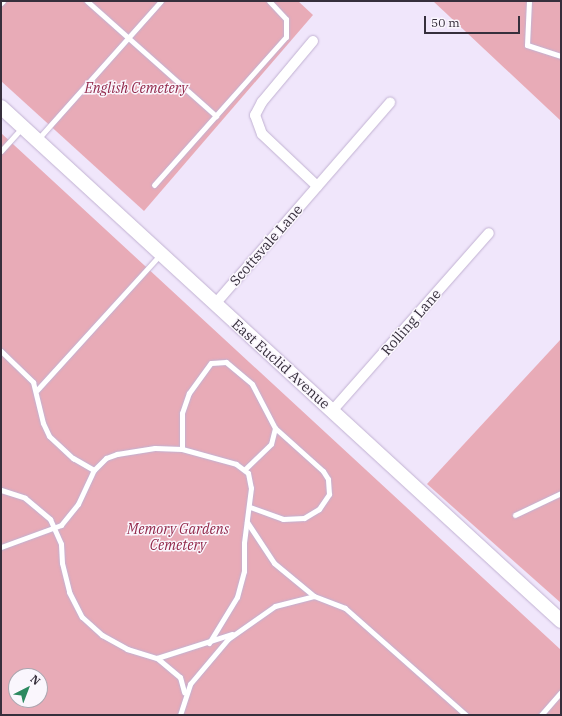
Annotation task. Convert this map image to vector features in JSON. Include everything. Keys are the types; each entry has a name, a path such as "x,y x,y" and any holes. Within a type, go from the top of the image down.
{"main road":[{"name":"East Euclid Avenue","path":"1,107 561,621"}],"street":[{"path":"313,41 262,102 255,115 262,134 317,186"},
{"name":"Scottsvale Lane","path":"214,304 390,103"},
{"name":"Rolling Lane","path":"332,411 489,233"}],"lane":[{"path":"87,1 216,116"},
{"path":"37,140 161,1"},
{"path":"154,185 286,38 286,19 269,1"},
{"path":"529,1 527,45 561,56"},
{"path":"1,151 23,127"},
{"path":"37,390 161,254"},
{"path":"1,351 26,373 37,390 41,416 49,436 68,454 94,470"},
{"path":"182,449 185,403 205,368 215,361 233,366 252,384 275,428 323,471 328,479 328,494 320,509 304,518 283,519 250,507"},
{"path":"245,469 271,444 275,428"},
{"path":"1,547 56,528 71,514 94,470 106,458 132,450 182,449 206,454 245,469 252,488 247,522 242,582 210,643"},
{"path":"1,490 35,504 56,528 61,544 64,579 82,617 115,643 157,658 180,677 185,685 180,715"},
{"path":"515,515 561,493"},
{"path":"247,522 274,563 314,596 345,608 466,715"},
{"path":"157,658 210,643 235,633 275,606 314,596"},
{"path":"184,695 197,675 235,633"},
{"path":"541,715 561,692"}],"green space":[{"name":"English Cemetery","path":"1,1 298,1 313,15 144,211 1,81"},
{"path":"433,1 561,1 561,121"},
{"name":"Memory Gardens Cemetery","path":"1,133 561,650 561,715 1,715"},
{"path":"561,339 561,603 427,484"}]}
